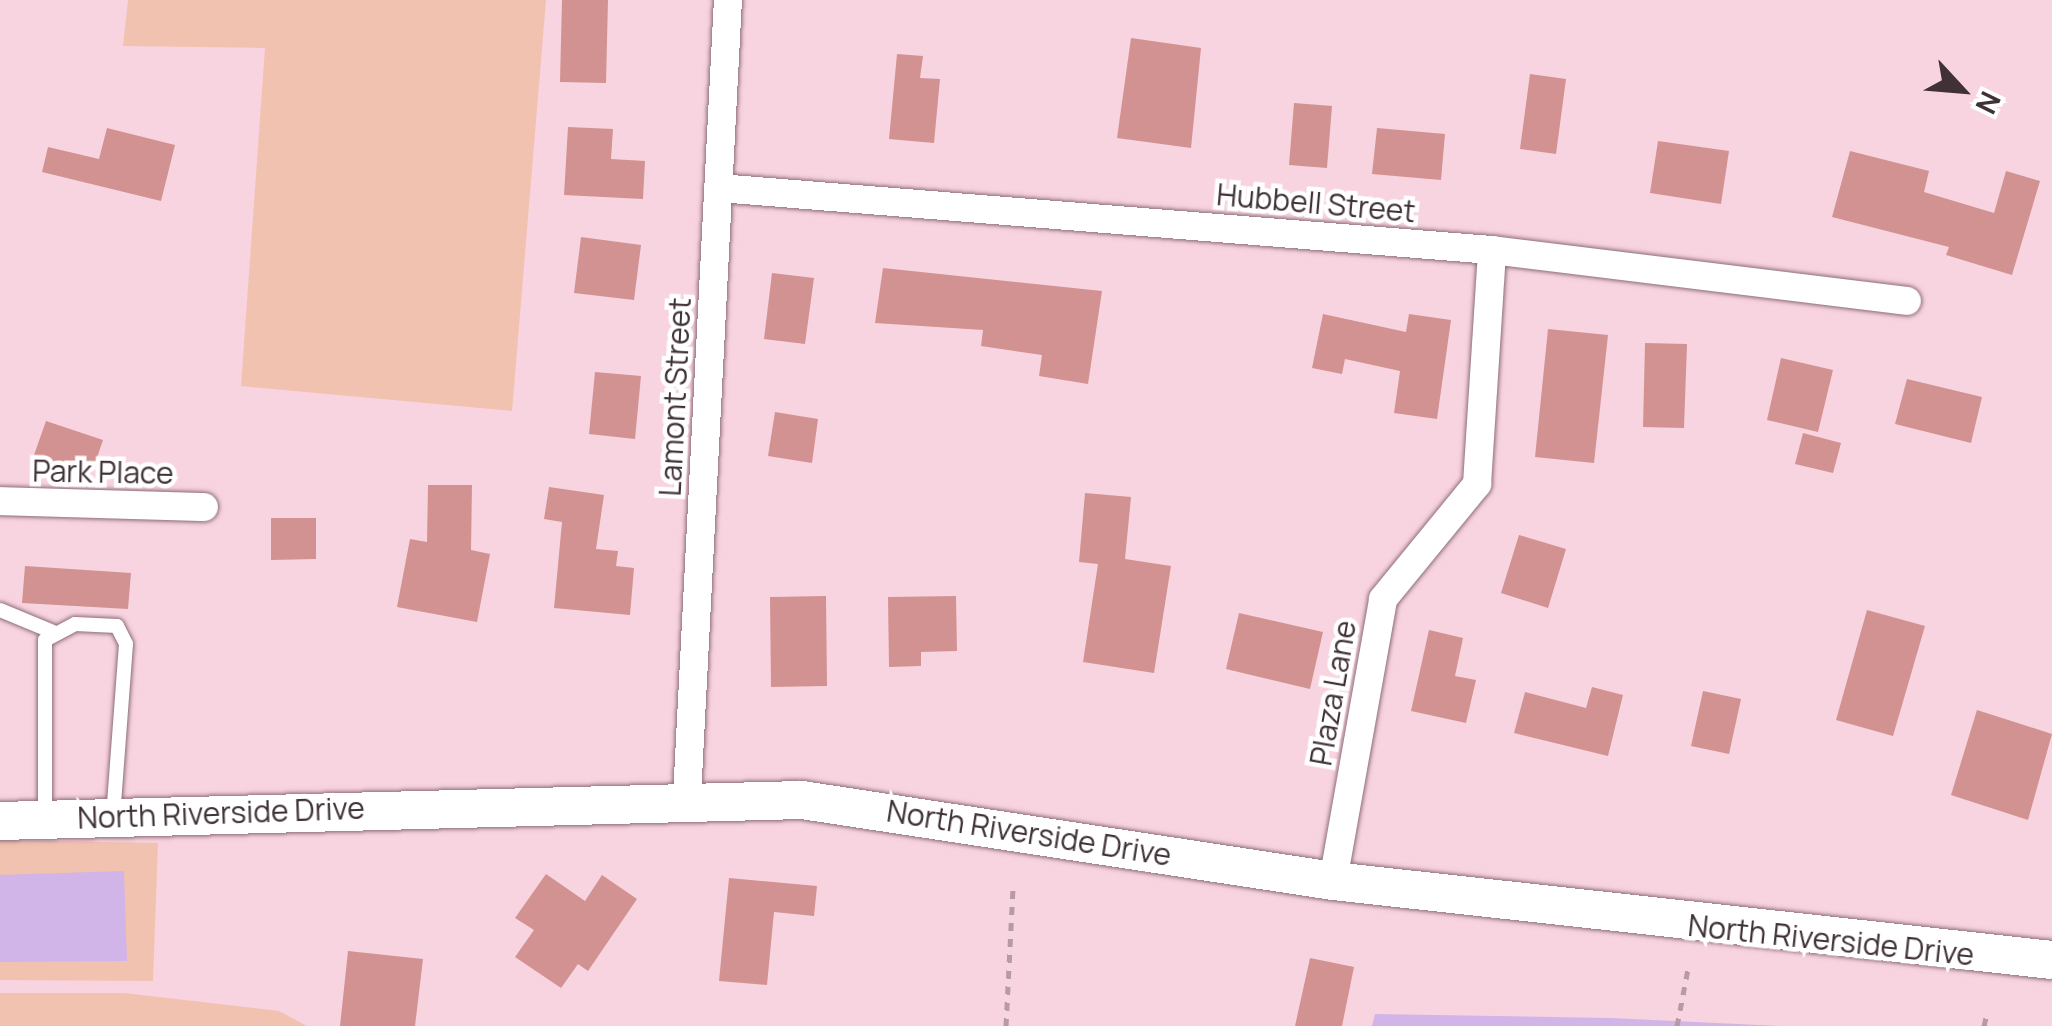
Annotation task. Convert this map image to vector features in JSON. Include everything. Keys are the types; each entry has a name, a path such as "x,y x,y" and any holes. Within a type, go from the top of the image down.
{"street":[{"name":"Lamont Street","path":"687,796 728,0"},
{"name":"Hubbell Street","path":"719,188 1492,250 1907,301"},
{"name":"Plaza Lane","path":"1332,881 1383,599 1477,484 1492,250"},
{"name":"Park Place","path":"0,502 204,507"},
{"name":"North Riverside Drive","path":"0,821 687,796 916,814 1332,881 2052,960"}],"lane":[{"path":"0,610 53,632 117,626 126,644 113,816"},
{"path":"45,820 45,640 53,632"}],"path":[{"path":"1006,1026 1013,890"},
{"path":"1677,1026 1688,969"},
{"path":"1984,1026 1986,1013"}],"shaded area":[{"path":"128,0 546,0 512,411 241,386 265,48 123,46"},
{"path":"0,840 158,843 153,981 0,980"},
{"path":"124,871 127,961 0,962 0,875"},
{"path":"0,993 124,993 279,1011 307,1026 0,1026"},
{"path":"1375,1014 1611,1018 1780,1026 1372,1026"}],"building":[{"path":"562,0 608,0 606,83 560,82"},
{"path":"1131,38 1201,48 1191,148 1117,138"},
{"path":"897,54 923,56 920,78 940,79 934,143 889,139"},
{"path":"1530,74 1566,79 1556,154 1520,149"},
{"path":"1294,103 1332,106 1327,168 1289,165"},
{"path":"568,127 613,129 611,159 645,161 643,199 564,195"},
{"path":"107,128 175,145 161,201 42,172 48,147 99,159"},
{"path":"1377,128 1445,134 1441,180 1372,174"},
{"path":"1658,141 1729,151 1721,204 1650,193"},
{"path":"1850,151 1929,171 1924,192 1994,213 2006,171 2040,181 2012,275 1946,255 1949,247 1832,217"},
{"path":"581,237 641,245 634,300 574,293"},
{"path":"883,268 1102,291 1088,384 1039,376 1042,355 981,346 983,330 875,323"},
{"path":"772,273 814,278 805,344 764,339"},
{"path":"1323,314 1406,332 1409,314 1451,320 1437,419 1394,413 1400,371 1345,359 1342,374 1312,368"},
{"path":"1548,329 1608,335 1594,463 1535,457"},
{"path":"1645,343 1687,344 1684,428 1643,427"},
{"path":"1781,358 1833,370 1818,432 1767,420"},
{"path":"595,372 641,376 635,439 589,434"},
{"path":"1907,379 1982,397 1971,443 1895,424"},
{"path":"775,412 818,419 812,463 768,456"},
{"path":"46,421 103,440 91,475 34,455"},
{"path":"1803,433 1841,443 1833,473 1795,464"},
{"path":"428,485 472,485 471,550 490,554 477,622 397,607 410,539 427,542"},
{"path":"549,487 604,495 596,549 618,551 616,566 634,568 630,615 554,608 562,522 544,519"},
{"path":"1085,493 1131,497 1125,559 1171,566 1154,673 1083,662 1098,564 1079,562"},
{"path":"271,518 316,518 316,559 271,560"},
{"path":"1519,535 1566,549 1548,608 1501,593"},
{"path":"25,566 131,573 128,609 22,603"},
{"path":"826,596 827,686 771,687 770,597"},
{"path":"956,596 957,651 921,652 921,666 889,667 888,597"},
{"path":"1867,610 1925,626 1893,736 1836,720"},
{"path":"1239,613 1323,632 1310,689 1226,669"},
{"path":"1429,630 1463,638 1455,676 1476,680 1466,723 1411,711"},
{"path":"1592,687 1623,695 1608,756 1514,733 1525,692 1586,708"},
{"path":"1703,691 1741,699 1729,754 1691,746"},
{"path":"1977,710 2052,734 2028,820 1951,795"},
{"path":"546,874 585,901 602,875 637,899 588,971 578,964 561,988 515,957 534,930 515,918"},
{"path":"729,878 817,886 814,916 774,912 767,985 719,981"},
{"path":"348,951 423,959 415,1026 340,1026"},
{"path":"1310,958 1354,967 1342,1026 1295,1026"}]}
